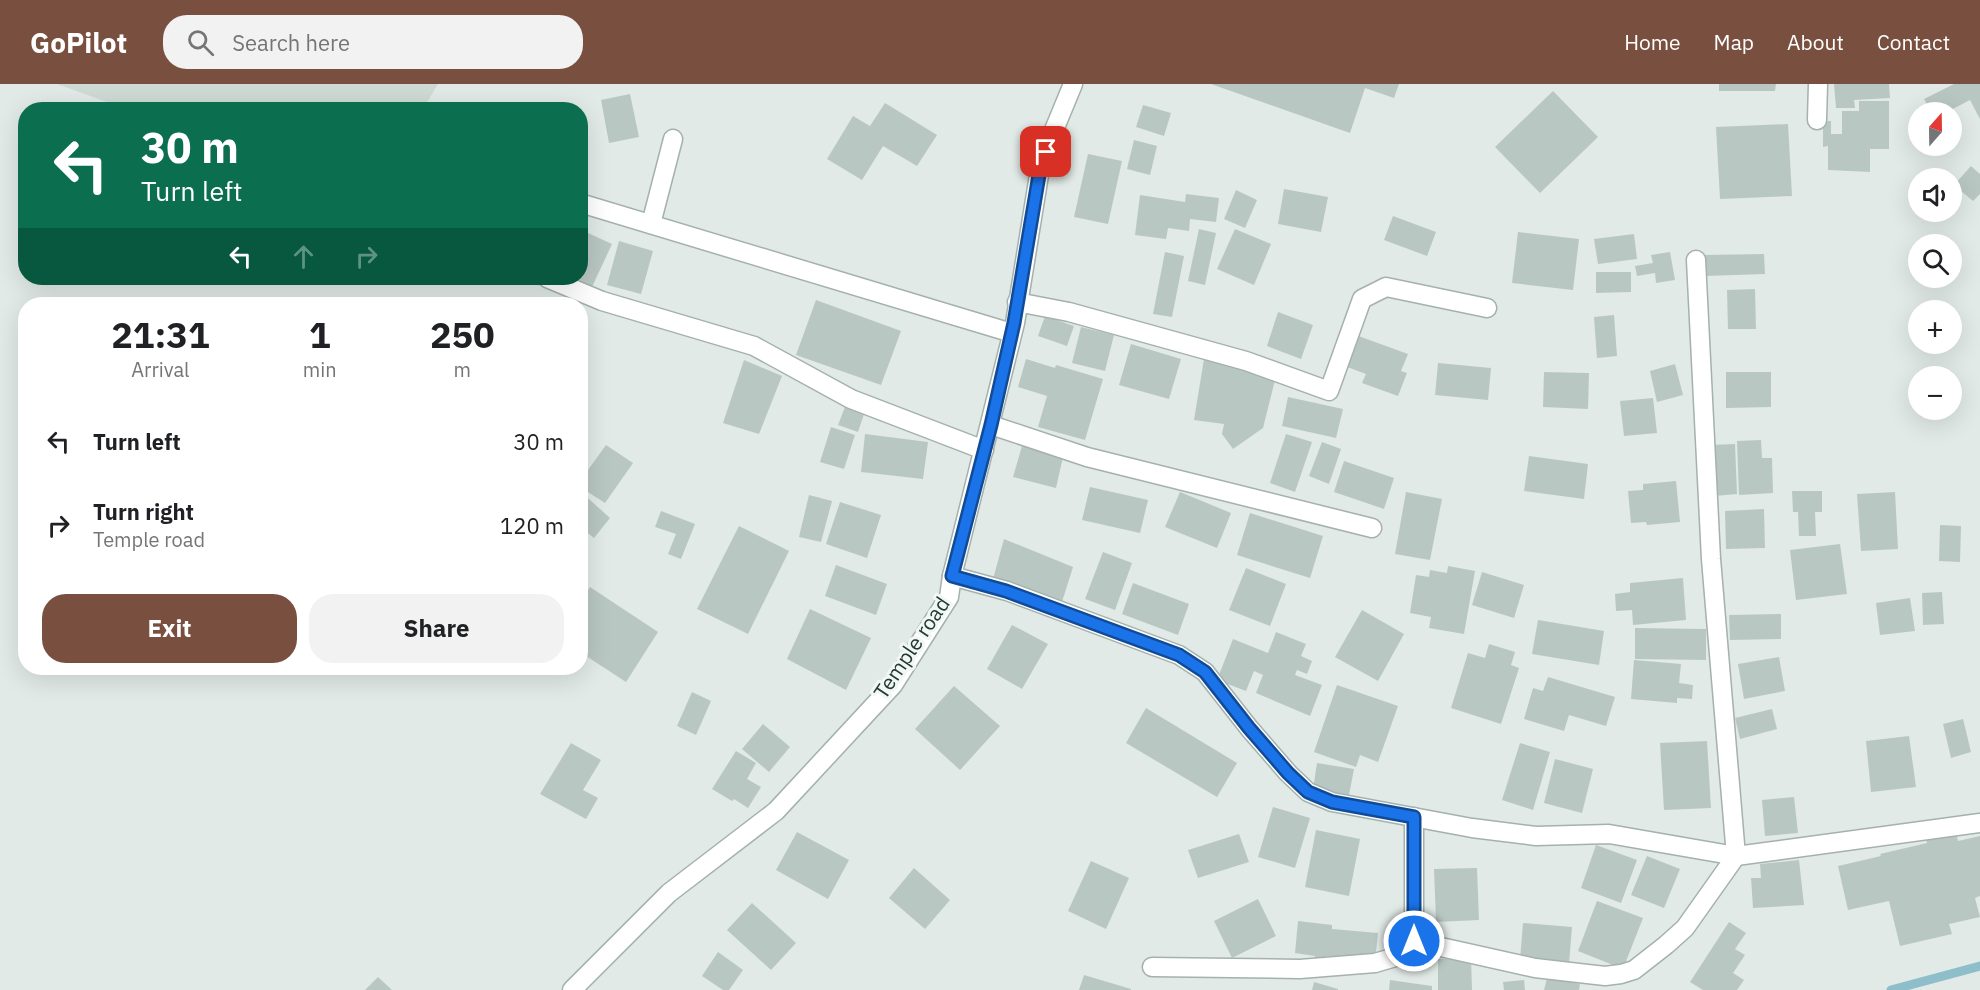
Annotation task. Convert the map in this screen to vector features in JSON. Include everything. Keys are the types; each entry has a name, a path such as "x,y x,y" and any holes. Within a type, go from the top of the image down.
{"street":[{"name":"Temple road","path":"572,990 669,893 776,811 893,685 949,597 952,576 1012,333 1039,175 1073,84"},
{"path":"1817,120 1818,84"},
{"path":"651,224 673,139"},
{"path":"588,205 1012,333"},
{"path":"1414,941 1535,968 1605,976 1621,974 1634,970 1685,928 1736,856 1711,559 1696,260"},
{"path":"564,285 602,301 754,345 851,399 984,450"},
{"path":"1017,302 1069,312 1246,360 1329,391 1362,299 1386,287 1487,308"},
{"path":"991,425 1087,457 1372,528"},
{"path":"952,576 1006,591 1179,655 1205,672 1288,773 1308,792 1332,802 1472,828 1536,836 1609,834 1736,856 1980,823"},
{"path":"1152,967 1300,969 1375,963 1405,951 1414,941 1414,817"}],"shaded area":[{"path":"57,84 438,84 427,102 107,102"}],"building":[{"path":"1211,84 1399,84 1394,98 1365,88 1350,133"},
{"path":"1719,84 1776,84 1775,91 1719,91"},
{"path":"1834,84 1889,84 1890,98 1854,100 1855,108 1836,108"},
{"path":"1954,84 1980,84 1980,119 1970,100 1962,104 1962,102 1926,102 1924,99"},
{"path":"1553,91 1598,137 1540,193 1495,147"},
{"path":"630,94 639,137 609,143 601,100"},
{"path":"1859,101 1889,101 1889,149 1870,149 1870,172 1828,170 1828,146 1823,147 1823,121 1831,121 1831,134 1842,134 1842,111 1859,111"},
{"path":"885,103 937,135 917,166 883,146 862,180 827,159 853,116 870,126"},
{"path":"1143,105 1171,113 1164,136 1136,127"},
{"path":"1788,124 1792,196 1720,199 1716,127"},
{"path":"1134,140 1157,146 1150,175 1127,169"},
{"path":"1088,154 1122,161 1108,224 1074,217"},
{"path":"1971,166 1980,174 1980,194 1973,201 1962,192 1962,176"},
{"path":"1284,189 1328,197 1321,232 1278,224"},
{"path":"1236,190 1257,200 1245,228 1224,219"},
{"path":"1186,194 1219,198 1216,222 1190,219 1189,231 1168,228 1166,239 1135,235 1140,195 1185,202"},
{"path":"1393,216 1436,232 1427,256 1384,240"},
{"path":"1199,229 1216,233 1205,285 1188,281"},
{"path":"1235,229 1271,244 1254,285 1217,269"},
{"path":"1518,232 1579,239 1573,290 1512,283"},
{"path":"588,233 612,244 592,287 588,285"},
{"path":"1634,234 1637,259 1598,264 1594,239"},
{"path":"619,241 653,251 641,294 607,285"},
{"path":"1165,252 1184,256 1172,317 1153,314"},
{"path":"1670,252 1675,280 1656,283 1655,273 1637,276 1635,266 1653,263 1651,255"},
{"path":"1764,254 1765,274 1705,276 1704,255"},
{"path":"1596,272 1631,272 1631,292 1596,293"},
{"path":"1755,289 1756,329 1728,329 1727,290"},
{"path":"816,300 901,331 881,385 796,355"},
{"path":"1278,312 1313,325 1301,359 1267,346"},
{"path":"1614,315 1617,356 1597,358 1594,317"},
{"path":"1045,316 1074,326 1067,346 1038,336"},
{"path":"1081,327 1114,335 1105,371 1072,363"},
{"path":"1353,334 1408,354 1401,371 1407,373 1398,396 1362,383 1366,374 1342,365"},
{"path":"1131,344 1181,359 1169,399 1119,385"},
{"path":"1026,359 1103,379 1085,440 1038,427 1047,396 1018,387"},
{"path":"1204,359 1244,365 1275,380 1263,428 1233,449 1222,434 1224,424 1194,420"},
{"path":"744,360 782,376 759,434 723,423"},
{"path":"1438,363 1491,368 1488,400 1435,395"},
{"path":"1675,364 1683,395 1657,402 1650,371"},
{"path":"1544,372 1589,373 1588,409 1543,407"},
{"path":"1726,372 1771,372 1771,407 1726,408"},
{"path":"1288,397 1343,409 1336,438 1282,426"},
{"path":"1653,398 1657,433 1624,436 1620,401"},
{"path":"845,407 864,414 858,432 838,425"},
{"path":"831,427 855,435 844,469 820,462"},
{"path":"865,434 928,442 923,479 861,472"},
{"path":"1286,434 1312,442 1295,492 1270,483"},
{"path":"1761,440 1762,458 1772,458 1773,493 1739,495 1737,441"},
{"path":"1322,442 1341,449 1329,484 1309,476"},
{"path":"1735,444 1737,494 1714,496 1711,445"},
{"path":"606,445 633,463 605,503 588,492 588,470"},
{"path":"1022,446 1063,457 1056,488 1013,477"},
{"path":"1529,456 1588,464 1584,499 1524,491"},
{"path":"1344,461 1394,478 1384,509 1334,492"},
{"path":"1676,481 1680,522 1647,525 1646,522 1631,523 1628,491 1643,490 1643,484"},
{"path":"1090,487 1148,500 1140,533 1082,520"},
{"path":"1792,491 1822,491 1822,512 1815,512 1816,536 1799,536 1798,512 1793,512"},
{"path":"1180,492 1231,513 1217,548 1165,527"},
{"path":"1406,492 1442,499 1430,560 1395,554"},
{"path":"1895,492 1898,549 1861,551 1857,494"},
{"path":"809,495 832,501 821,542 799,537"},
{"path":"588,498 610,518 594,538 588,533"},
{"path":"840,502 881,515 867,558 826,544"},
{"path":"1764,509 1765,548 1726,549 1725,511"},
{"path":"661,511 695,524 681,559 668,554 676,534 655,527"},
{"path":"1250,513 1323,536 1310,578 1237,555"},
{"path":"1940,525 1961,526 1960,562 1939,561"},
{"path":"739,526 789,551 748,634 697,609"},
{"path":"1004,539 1073,567 1061,605 993,579"},
{"path":"1840,544 1847,594 1796,600 1790,550"},
{"path":"1103,552 1132,563 1115,610 1085,599"},
{"path":"836,565 887,584 876,615 825,596"},
{"path":"1448,566 1475,571 1464,634 1429,628 1431,617 1410,613 1416,575 1429,577 1430,570 1447,573"},
{"path":"1246,568 1286,584 1270,626 1229,610"},
{"path":"1482,572 1524,585 1514,618 1472,605"},
{"path":"1683,578 1686,620 1633,625 1632,610 1616,611 1615,594 1630,592 1630,583"},
{"path":"1133,583 1189,604 1178,635 1122,614"},
{"path":"590,587 658,632 626,682 588,657 588,590"},
{"path":"1942,592 1944,624 1923,625 1922,593"},
{"path":"1910,598 1915,631 1880,635 1876,603"},
{"path":"810,609 871,638 846,690 787,659"},
{"path":"1362,610 1404,634 1378,681 1335,657"},
{"path":"1781,614 1781,639 1730,640 1729,615"},
{"path":"1538,620 1604,631 1599,665 1532,654"},
{"path":"1012,625 1048,644 1022,689 987,669"},
{"path":"1635,628 1706,629 1706,660 1635,659"},
{"path":"1276,632 1306,644 1301,656 1312,661 1307,674 1297,670 1295,675 1322,685 1310,716 1256,693 1263,675 1254,671 1246,691 1217,680 1233,639 1268,653"},
{"path":"1489,644 1515,652 1511,665 1519,668 1501,724 1451,708 1468,653 1485,658"},
{"path":"1779,657 1785,691 1744,699 1738,664"},
{"path":"1634,660 1681,664 1679,683 1693,685 1692,699 1677,698 1677,703 1631,699"},
{"path":"1548,677 1615,697 1606,726 1569,715 1564,731 1524,719 1533,688 1543,691"},
{"path":"1337,685 1398,706 1378,762 1360,755 1356,767 1314,752"},
{"path":"954,686 1000,726 960,770 915,729"},
{"path":"692,692 711,701 696,735 677,726"},
{"path":"1146,708 1237,763 1217,797 1126,743"},
{"path":"1772,709 1777,729 1740,739 1735,718"},
{"path":"1963,719 1971,752 1951,758 1943,724"},
{"path":"763,724 790,747 769,772 742,749"},
{"path":"1909,736 1916,787 1871,792 1866,741"},
{"path":"1707,741 1711,808 1664,810 1660,743"},
{"path":"571,743 601,760 583,790 598,798 586,819 540,794"},
{"path":"1520,743 1550,752 1533,810 1502,800"},
{"path":"736,751 756,763 747,779 761,787 748,808 712,789"},
{"path":"1555,759 1593,769 1582,813 1544,803"},
{"path":"1317,763 1354,769 1349,795 1313,789"},
{"path":"1794,797 1798,833 1765,836 1762,800"},
{"path":"1273,807 1310,818 1295,868 1258,857"},
{"path":"1316,830 1360,839 1349,896 1305,887"},
{"path":"797,832 849,860 828,899 776,870"},
{"path":"1956,833 1958,841 1980,836 1980,896 1975,898 1980,917 1949,924 1952,934 1900,946 1889,901 1848,910 1838,866 1881,856 1880,854 1927,843 1926,840"},
{"path":"1239,834 1249,862 1198,878 1188,850"},
{"path":"1596,845 1637,860 1621,903 1581,888"},
{"path":"1647,856 1680,869 1664,908 1631,895"},
{"path":"1799,860 1804,905 1753,908 1751,878 1761,878 1760,864"},
{"path":"1091,861 1129,878 1106,929 1068,911"},
{"path":"914,868 950,900 925,929 889,898"},
{"path":"1477,868 1479,920 1436,922 1434,869"},
{"path":"1258,899 1276,936 1232,958 1214,921"},
{"path":"1597,901 1643,918 1623,969 1578,951"},
{"path":"752,903 796,943 771,970 727,930"},
{"path":"1298,921 1332,925 1332,929 1378,933 1375,961 1326,956 1325,959 1321,959 1295,953"},
{"path":"1729,922 1746,933 1735,949 1745,955 1733,973 1744,980 1737,990 1703,990 1690,982"},
{"path":"1523,923 1572,927 1569,964 1520,960"},
{"path":"718,952 743,970 729,990 723,990 702,976"},
{"path":"1471,958 1472,990 1438,990 1438,959"},
{"path":"1084,975 1131,989 1131,990 1079,990"},
{"path":"378,977 392,990 365,990"},
{"path":"1547,978 1580,984 1579,990 1544,990"},
{"path":"1390,980 1432,986 1432,990 1389,990"},
{"path":"1524,980 1525,990 1504,990 1503,982"},
{"path":"1314,982 1338,989 1338,990 1312,990"}],"waterway":[{"path":"1891,990 1980,966"}],"route":[{"path":"1046,152 1039,175 1014,323 991,425 952,576 1006,591 1179,655 1205,672 1249,728 1288,773 1308,792 1332,802 1414,817 1414,941"}]}
